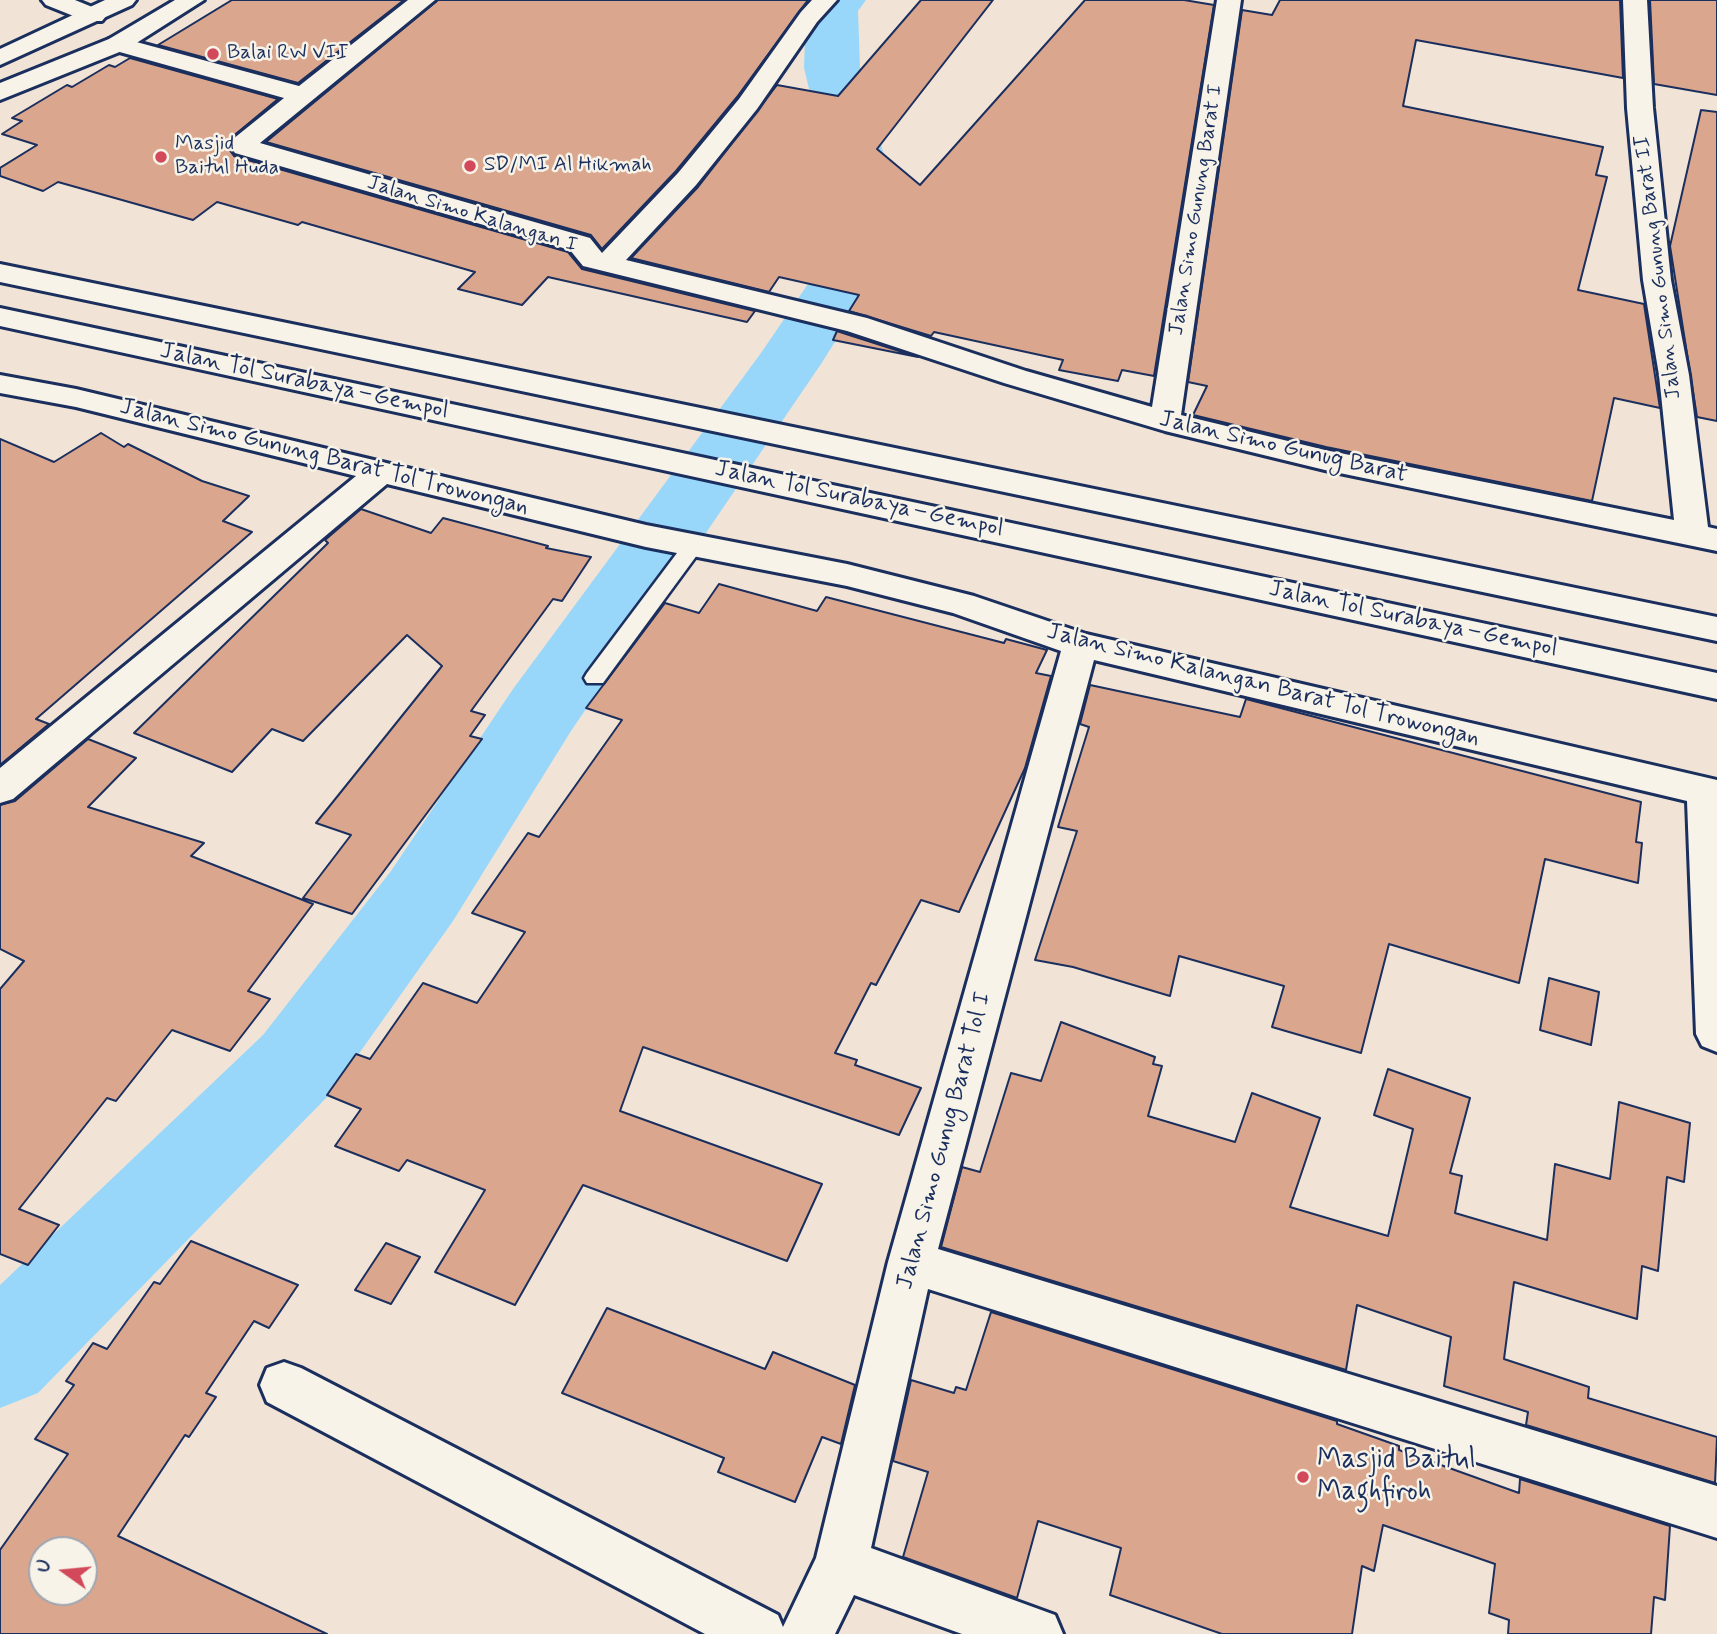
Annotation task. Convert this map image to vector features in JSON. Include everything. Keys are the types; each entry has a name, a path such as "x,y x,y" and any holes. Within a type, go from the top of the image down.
{"main road":[{"path":"54,0 94,16"},
{"path":"0,58 124,0"},
{"path":"0,92 118,44 192,0"},
{"name":"Jalan Simo Kalangan I","path":"423,0 303,95 244,147 580,244 593,260 857,324"},
{"path":"607,264 687,179 748,104 808,17 825,0"},
{"name":"Jalan Simo Gunung Barat I","path":"1166,421 1229,0"},
{"name":"Jalan Simo Gunung Barat II","path":"1635,0 1640,107 1657,280 1704,537"},
{"path":"118,44 303,95"},
{"name":"Jalan Tol Surabaya–Gempol","path":"0,274 772,431 1717,629"},
{"name":"Jalan Tol Surabaya–Gempol","path":"0,317 743,474 1717,686"},
{"name":"Jalan Simo Gunug Barat","path":"857,324 1015,377 1166,421 1325,460 1704,537"},
{"name":"Jalan Simo Gunung Barat Tol Trowongan","path":"0,384 76,398 646,536"},
{"path":"0,789 382,471"},
{"name":"Jalan Simo Kalangan Barat Tol Trowongan","path":"646,536 846,575 950,600 1080,645 1711,792"},
{"name":"Jalan Simo Gunug Barat Tol I","path":"807,1634 841,1564 911,1262 1080,645"},
{"path":"1711,792 1717,1034"},
{"path":"911,1262 1717,1512"},
{"path":"284,1385 759,1634"},
{"path":"841,1564 1036,1634"}],"lane":[{"path":"595,678 690,545"}],"building":[{"path":"232,0 404,0 298,83 158,45"},
{"path":"438,0 808,0 737,97 676,171 602,249 591,235 266,142"},
{"path":"921,0 993,0 877,149 920,185 1085,0 1184,0 1214,5 1154,376 1122,370 1118,381 1059,370 1063,360 934,332 931,336 849,311 859,295 779,277 769,292 631,258 698,187 777,85 838,96"},
{"path":"1280,0 1620,0 1623,78 1416,40 1403,106 1603,147 1596,175 1607,177 1578,290 1644,304 1660,408 1614,398 1592,501 1326,447 1193,415 1207,386 1188,382 1242,10 1272,15"},
{"path":"1650,0 1717,0 1717,95 1654,84"},
{"path":"130,58 278,99 231,138 226,145 234,156 568,252 582,269 755,311 747,322 548,277 522,305 458,289 475,272 302,222 298,225 217,202 193,220 58,182 43,191 0,176 0,168 37,145 2,134 22,121 12,118 67,85 72,87 109,65 115,67"},
{"path":"1701,110 1717,112 1717,421 1697,417 1670,246"},
{"path":"837,331 846,334 918,357 833,340"},
{"path":"101,433 124,447 128,444 202,481 249,496 223,521 252,532 36,719 49,724 0,765 0,439 54,462"},
{"path":"361,509 431,533 443,518 548,546 546,548 591,557 562,601 553,599 471,711 485,715 470,736 482,739 352,914 303,898 351,835 316,823 442,666 407,635 303,741 272,729 232,772 134,733 328,543 325,540"},
{"path":"719,584 817,611 826,597 1004,643 1006,639 1047,650 1036,673 1051,676 1025,768 959,912 921,900 876,985 871,983 835,1053 857,1060 855,1065 921,1088 899,1135 643,1047 620,1111 822,1184 787,1261 583,1185 515,1305 435,1272 485,1190 407,1160 399,1171 335,1146 361,1109 327,1095 356,1054 370,1059 423,983 477,1003 525,932 472,913 528,833 539,837 622,720 586,708 665,603 699,613"},
{"path":"1090,685 1240,717 1246,699 1641,802 1636,842 1642,843 1638,883 1545,859 1519,983 1389,944 1361,1053 1272,1027 1284,986 1179,956 1170,996 1073,967 1035,960 1077,831 1058,827 1089,727 1080,724"},
{"path":"88,739 136,758 88,807 204,843 191,856 313,904 248,991 270,999 230,1051 172,1030 116,1101 107,1098 19,1209 59,1225 28,1265 0,1254 0,989 24,961 0,949 0,805 15,801"},
{"path":"1549,978 1599,992 1591,1045 1540,1030"},
{"path":"1061,1022 1155,1057 1153,1064 1162,1066 1148,1116 1235,1142 1252,1093 1320,1118 1290,1207 1388,1236 1413,1129 1374,1115 1388,1069 1470,1098 1450,1173 1462,1176 1455,1213 1547,1240 1555,1164 1610,1179 1619,1102 1690,1123 1684,1182 1667,1177 1658,1271 1642,1266 1637,1319 1514,1282 1504,1359 1589,1387 1588,1398 1717,1437 1715,1483 1526,1425 1528,1412 1444,1386 1451,1337 1357,1305 1346,1370 941,1247 962,1167 980,1172 1011,1073 1041,1081"},
{"path":"191,1241 298,1285 269,1328 254,1321 206,1393 216,1397 189,1437 185,1435 118,1536 327,1634 0,1634 0,1550 68,1454 35,1439 74,1385 66,1381 93,1343 107,1349 154,1282 160,1284"},
{"path":"386,1243 420,1257 391,1304 355,1290"},
{"path":"607,1308 765,1369 773,1352 855,1385 841,1444 822,1437 795,1502 718,1472 724,1458 562,1393"},
{"path":"991,1312 1337,1421 1337,1424 1399,1446 1399,1450 1519,1493 1520,1479 1670,1526 1665,1600 1654,1597 1651,1634 1508,1634 1509,1620 1489,1613 1495,1564 1383,1525 1374,1571 1362,1566 1352,1634 1222,1634 1110,1595 1121,1548 1038,1521 1017,1598 903,1557 928,1472 893,1461 911,1380 954,1393 956,1387 966,1390"}],"waterway":[{"path":"0,1357 297,1064 422,896 542,710 787,364 858,256 863,188 832,68 832,7 840,0"}],"place":[{"name":"Balai RW VII","path":"213,54"},
{"name":"Masjid Baitul Huda","path":"161,157"},
{"name":"SD/MI Al Hikmah","path":"470,166"},
{"name":"Masjid Baitul Maghfiroh","path":"1303,1477"}]}
